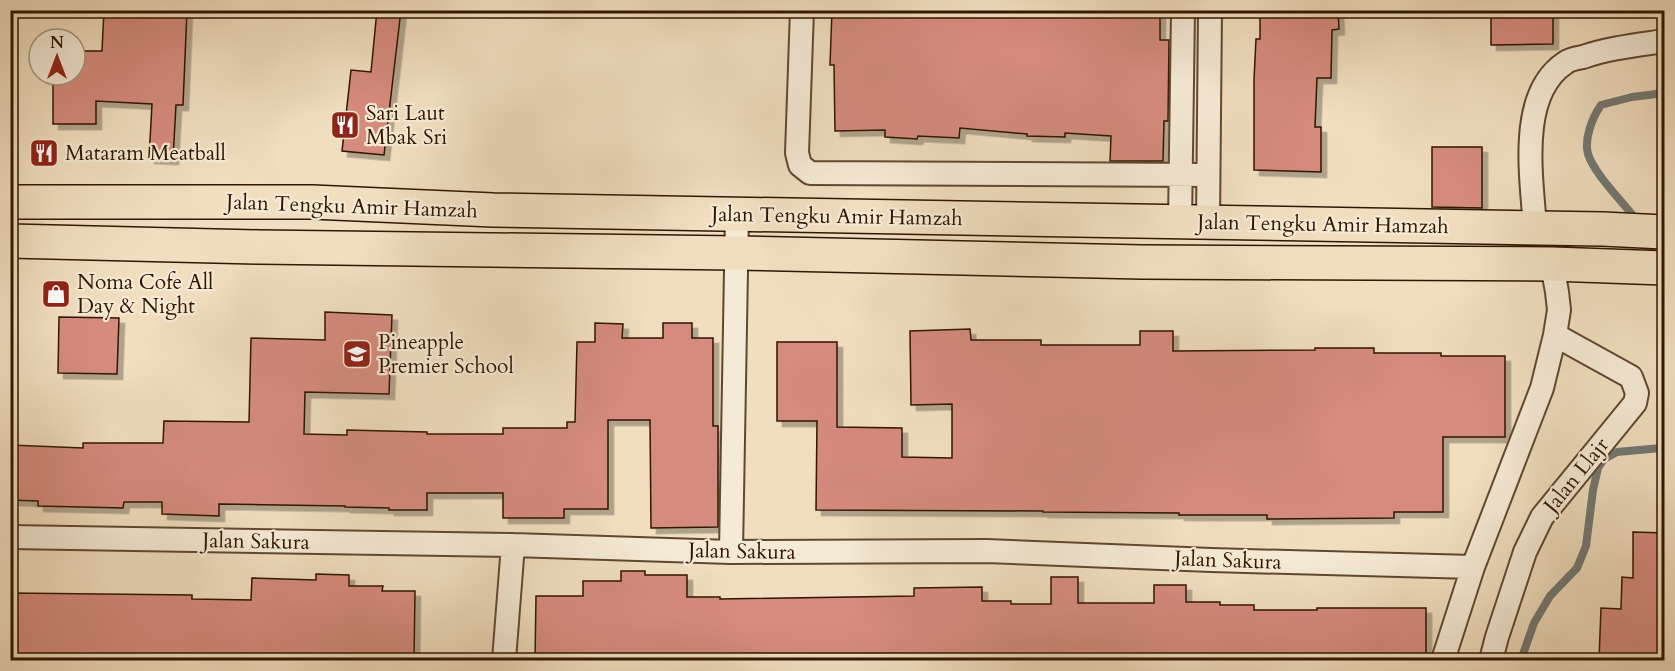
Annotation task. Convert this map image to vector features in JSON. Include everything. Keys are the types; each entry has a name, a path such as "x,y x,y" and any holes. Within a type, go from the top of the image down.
{"main road":[{"name":"Jalan Tengku Amir Hamzah","path":"10,202 312,201 493,210 1603,229 1665,232"},
{"name":"Jalan Tengku Amir Hamzah","path":"10,241 1142,262 1552,264 1665,268"}],"street":[{"path":"802,10 797,153 800,165 810,172 1208,175"},
{"path":"1183,10 1181,176 1194,222"},
{"path":"1194,222 1208,175 1210,10"},
{"path":"1535,228 1530,148 1533,114 1548,80 1566,62 1600,51 1665,41"},
{"path":"731,552 737,214"},
{"path":"1443,660 1473,567 1542,388 1559,310 1552,264"},
{"name":"Jalan Llajr","path":"1491,660 1525,552 1542,517 1635,403 1637,393 1631,377 1555,335"},
{"name":"Jalan Sakura","path":"10,537 513,545 731,552 986,551 1473,567"},
{"path":"504,660 513,545"}],"building":[{"path":"104,10 187,10 183,105 176,105 173,159 149,158 152,104 96,101 96,124 53,124 53,87 87,87 87,51 102,51"},
{"path":"377,10 401,10 384,155 342,151 351,70 371,72"},
{"path":"832,10 1160,10 1160,40 1169,40 1168,121 1164,121 1163,161 1110,161 1111,136 1065,133 1065,137 1027,136 1027,134 960,128 959,138 918,136 917,139 885,137 885,130 835,131 834,65 830,65"},
{"path":"1260,10 1338,10 1339,29 1332,30 1331,78 1317,78 1315,127 1321,127 1321,172 1254,170 1254,80 1256,39 1260,39"},
{"path":"1491,10 1553,10 1553,44 1491,45"},
{"path":"1432,147 1482,147 1482,208 1432,207"},
{"path":"325,312 392,315 389,394 305,392 304,434 347,435 347,430 427,432 427,434 503,434 503,428 567,428 567,422 575,422 577,342 595,342 595,323 623,324 622,338 663,338 663,323 692,323 692,338 713,338 713,426 718,426 718,527 651,528 650,420 608,420 608,509 564,509 564,518 503,518 503,493 427,493 427,510 219,504 219,516 162,514 162,502 124,502 123,508 38,506 38,501 10,500 10,445 83,448 83,443 163,443 164,421 249,422 251,338 325,340"},
{"path":"59,317 119,318 117,374 58,373"},
{"path":"970,329 971,340 1041,340 1041,345 1140,345 1140,331 1173,331 1173,351 1374,348 1374,353 1505,356 1505,437 1443,437 1443,512 1394,512 1394,518 1267,519 1267,515 1179,515 1179,513 816,510 817,421 777,421 777,342 837,342 837,427 902,428 902,457 952,458 952,404 911,405 910,331"},
{"path":"1633,532 1665,533 1665,601 1661,601 1664,660 1599,660 1601,608 1621,609 1622,577 1633,578"},
{"path":"621,571 645,571 645,575 687,575 687,597 720,597 720,599 914,596 914,588 982,587 982,601 1051,604 1051,577 1078,577 1078,603 1154,603 1154,585 1186,585 1186,602 1254,605 1254,610 1426,608 1426,660 535,660 536,596 583,596 583,581 621,581"},
{"path":"316,574 349,575 349,586 383,586 382,591 415,591 414,660 10,660 10,593 192,595 192,599 251,600 252,578 316,580"}],"waterway":[{"path":"1638,222 1591,162 1587,148 1588,135 1601,105 1632,97 1664,93"},
{"path":"1521,660 1534,623 1550,596 1577,568 1586,546 1598,468 1604,459 1617,452 1661,448 1664,445"}],"place":[{"name":"Sari Laut Mbak Sri","path":"345,125"},
{"name":"Mataram Meatball","path":"44,153"},
{"name":"Noma Cofe All Day & Night","path":"56,294"},
{"name":"Pineapple Premier School","path":"357,354"}]}
